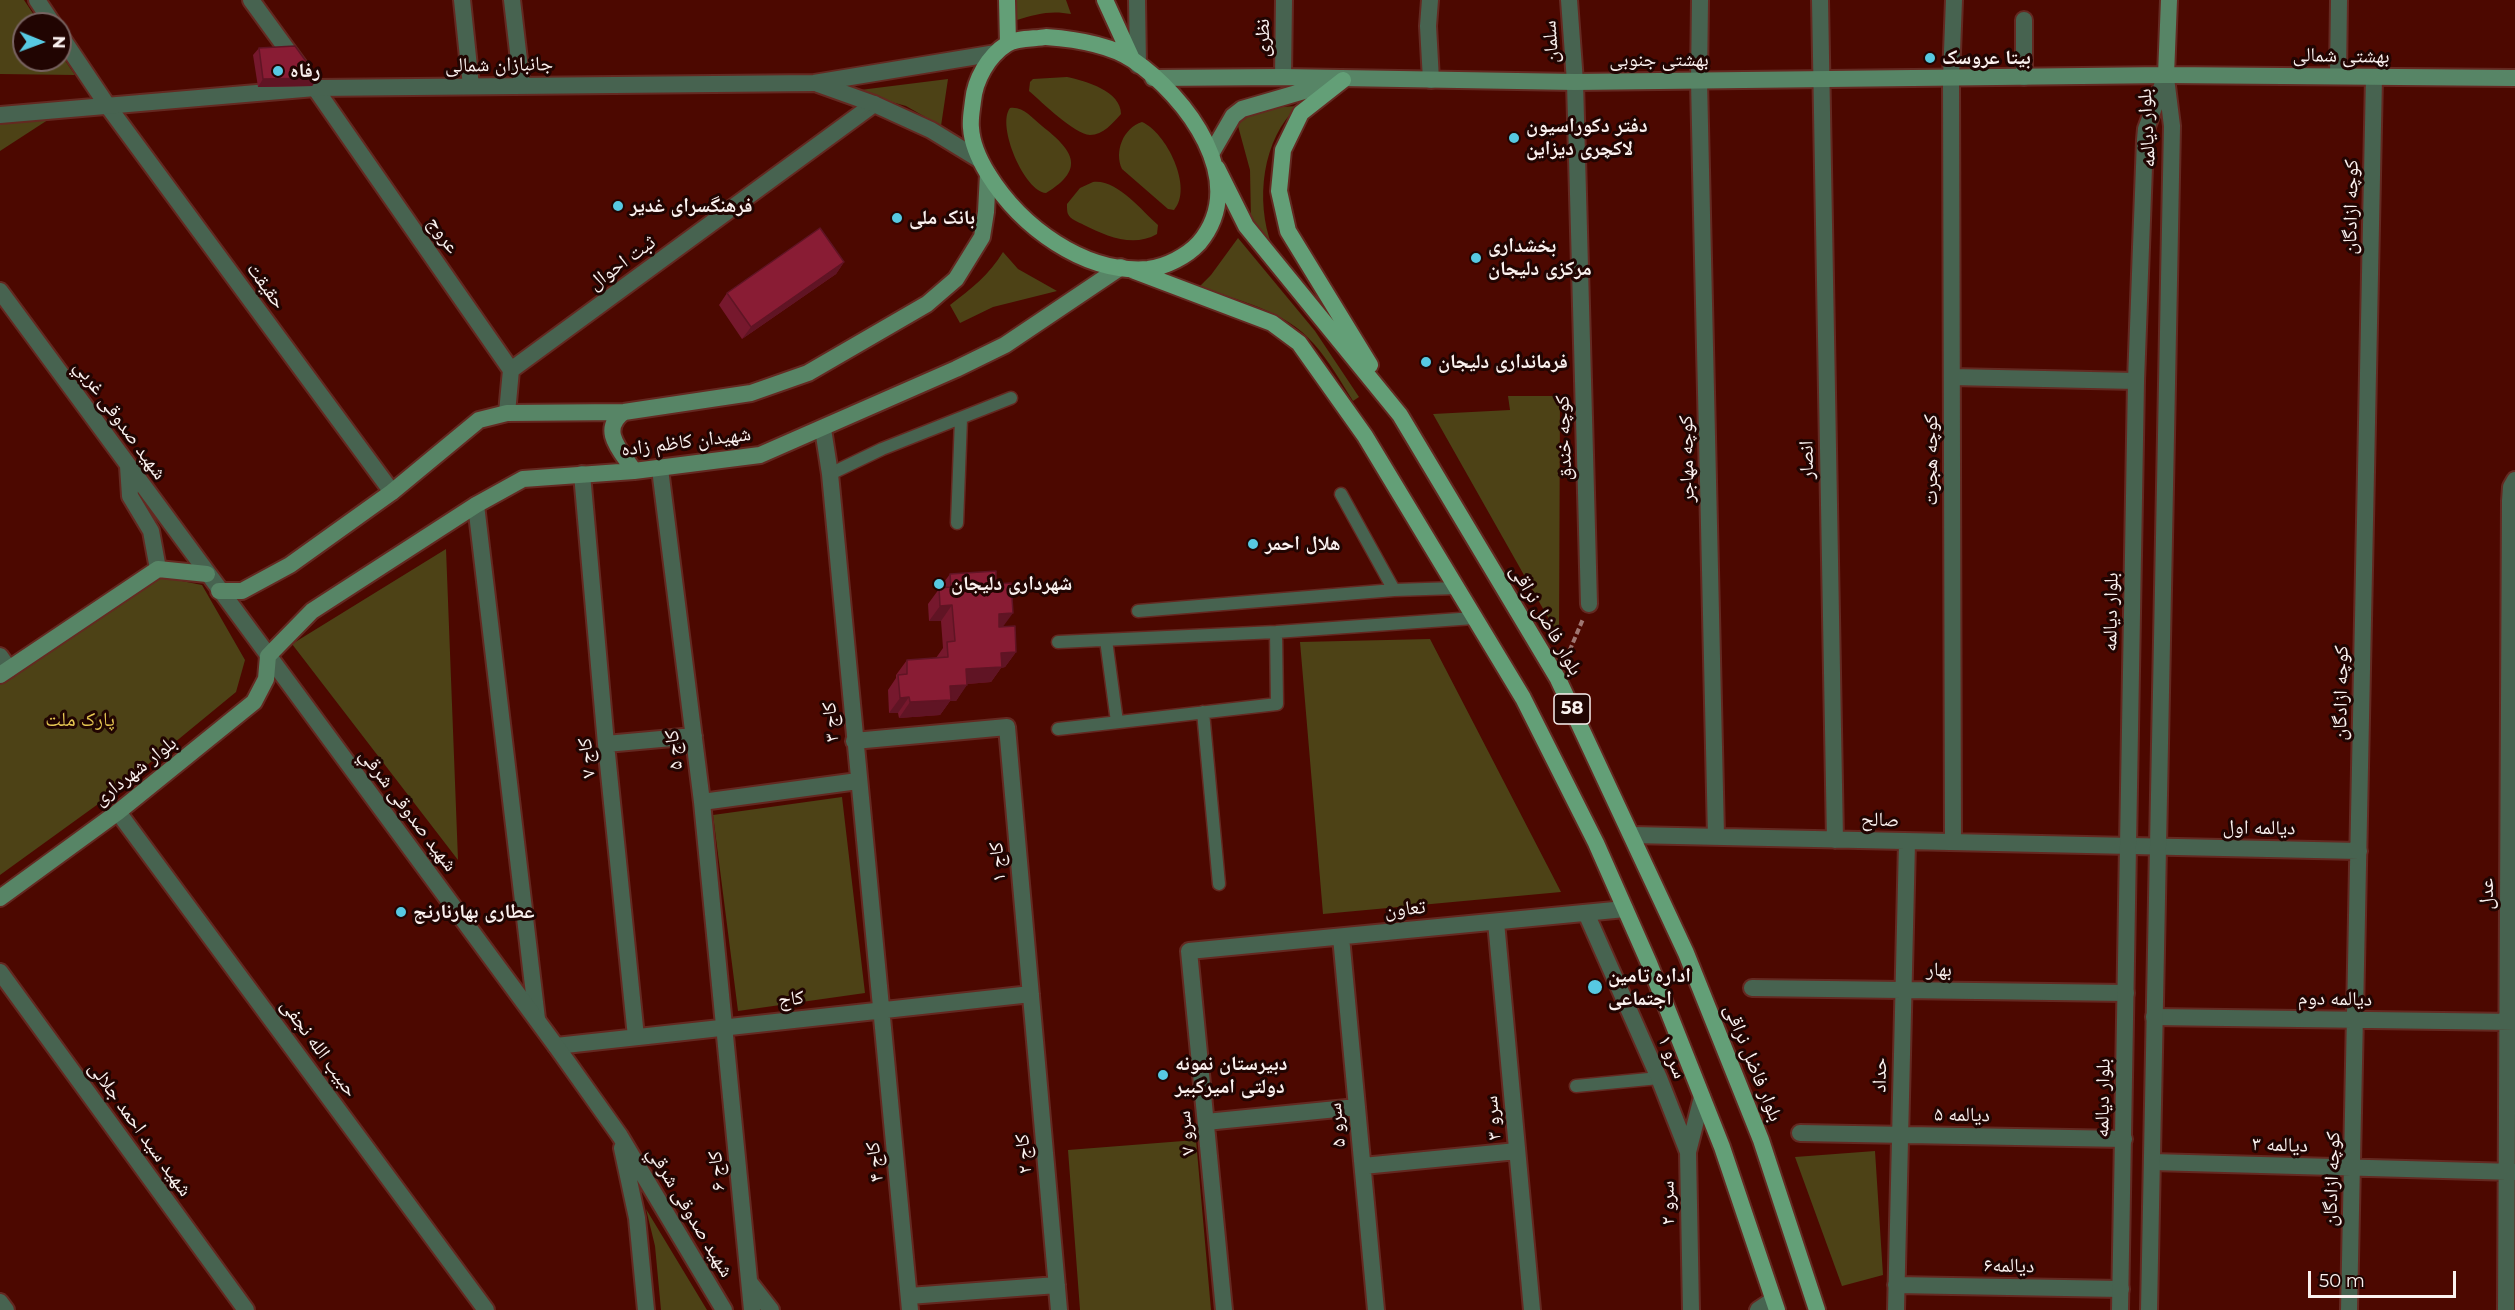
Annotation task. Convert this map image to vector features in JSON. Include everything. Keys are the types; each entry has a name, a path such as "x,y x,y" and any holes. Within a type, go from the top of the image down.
{"main road":[{"path":"1002,48 1007,0"},
{"path":"1106,0 1135,62"},
{"path":"2166,75 2169,0"},
{"path":"1135,62 1083,40 1046,37 1002,48 986,65 974,90 970,129 984,167 998,190 1022,218 1053,241 1091,260 1126,269 1160,268 1192,251 1204,237 1212,224 1216,198 1214,161 1233,116 1242,109 1343,80"},
{"name":"بلوار فاضل نراقی","path":"1135,62 1183,105 1203,136 1246,226 1400,415 1558,679 1686,953 1761,1140 1817,1310"},
{"name":"بهشتی جنوبی","path":"1153,78 1700,81 2166,75"},
{"name":"بهشتی شمالی","path":"2166,75 2515,78"},
{"path":"1343,80 1301,113 1283,150 1279,191 1288,231 1400,415"},
{"name":"شهیدان کاظم زاده","path":"219,591 242,591 290,565 392,492 479,420 507,413 624,412 751,393 780,385 808,373 927,304 956,279 982,237 986,212 984,167"},
{"name":"شهیدان کاظم زاده","path":"268,657 312,611 476,505 523,479 660,469 760,455 823,429 1005,345 1126,269"},
{"name":"58","path":"1126,269 1272,323 1299,343 1365,436 1523,698 1596,843 1722,1147 1775,1305"},
{"path":"624,412 613,423 612,438 634,471"},
{"path":"3,667 158,569 207,574"},
{"name":"بلوار شهرداری","path":"0,898 118,812 254,702 266,679 268,657"}],"street":[{"name":"عروج","path":"251,0 511,370"},
{"path":"462,0 471,86"},
{"path":"512,0 522,86"},
{"path":"1135,62 1137,0"},
{"name":"نظری","path":"1283,77 1284,0"},
{"path":"1430,0 1428,26 1431,80"},
{"name":"سلمان","path":"1569,0 1575,81"},
{"name":"کوچه مهاجر","path":"1700,0 1716,836"},
{"name":"انصار","path":"1820,0 1835,840"},
{"name":"کوچه هجرت","path":"1953,842 1951,78 1954,0"},
{"path":"2338,76 2339,0"},
{"path":"2024,20 2024,77"},
{"name":"جانبازان شمالی","path":"0,114 315,88 814,83 1002,48"},
{"name":"حقیقت","path":"72,53 107,105 392,492"},
{"name":"بلوار دیالمه","path":"2121,1310 2136,381 2146,129 2166,75"},
{"name":"بلوار دیالمه","path":"2149,1310 2172,132 2166,75"},
{"name":"کوچه ازادگان","path":"2349,1310 2374,77"},
{"name":"کوچه خندق","path":"1575,81 1589,604"},
{"path":"814,83 874,104 931,130 984,167"},
{"name":"ثبت احوال","path":"511,370 874,104"},
{"name":"شهید صدوقی غربي","path":"0,291 219,591"},
{"path":"507,413 511,370"},
{"path":"1952,377 2136,381"},
{"name":"کاج ۳","path":"823,429 830,474 881,1011"},
{"path":"128,465 130,496 151,531 158,569"},
{"name":"کاج ۵","path":"660,469 702,802 725,1028"},
{"name":"کاج ۷","path":"582,474 606,744 636,1037"},
{"name":"عدل","path":"2506,1310 2511,1172 2510,501 2511,487 2515,480"},
{"path":"476,505 537,1019"},
{"name":"شهید صدوقی شرقي","path":"219,591 537,1019 620,1136 724,1310"},
{"name":"کاج ۱","path":"854,741 1007,727 1031,994"},
{"path":"606,744 694,735"},
{"path":"702,802 858,781"},
{"name":"حبیب الله نجفی","path":"118,812 486,1310"},
{"name":"صالح","path":"1632,835 2128,847"},
{"name":"حداد","path":"1896,1310 1907,842"},
{"name":"دیالمه اول","path":"2128,847 2359,851"},
{"name":"تعاون","path":"1190,951 1625,909"},
{"name":"سرو ۱","path":"1586,913 1659,1078 1688,1152"},
{"name":"سرو ۳","path":"1496,922 1532,1310"},
{"name":"سرو ۵","path":"1341,937 1376,1310"},
{"name":"سرو ۷","path":"1190,951 1224,1310"},
{"name":"شهید سید احمد جلالی","path":"0,972 246,1310"},
{"name":"بهار","path":"1752,988 2126,993"},
{"name":"کاج","path":"556,1046 1031,994"},
{"name":"کاج ۲","path":"1031,994 1059,1310"},
{"name":"کاج ۴","path":"881,1011 910,1303"},
{"name":"دیالمه دوم","path":"2154,1017 2511,1022"},
{"name":"کاج ۶","path":"725,1028 752,1310"},
{"name":"سرو ۲","path":"1691,1310 1688,1152 1702,1097"},
{"path":"1206,1122 1357,1107"},
{"name":"دیالمه ۵","path":"1800,1133 2124,1139"},
{"name":"شهید صدوقی شرقي","path":"620,1136 639,1229 646,1310"},
{"path":"1362,1166 1517,1151"},
{"name":"دیالمه ۳","path":"2152,1162 2511,1172"},
{"path":"749,1282 771,1310"},
{"path":"910,1303 1057,1285"},
{"name":"دیالمه۶","path":"1896,1285 2121,1289"},
{"path":"0,1302 6,1310"},
{"path":"1758,1310 1775,1305"}],"lane":[{"path":"830,474 882,449 1011,398"},
{"path":"957,523 962,419"},
{"path":"1341,494 1394,590"},
{"path":"1138,611 1394,590 1457,588"},
{"path":"1058,642 1276,632 1474,618"},
{"path":"1058,729 1277,704 1276,632"},
{"path":"1106,640 1118,722"},
{"path":"1203,712 1219,884"},
{"path":"1576,1086 1659,1078"}],"path":[{"path":"1558,679 1589,604"}],"green space":[{"path":"0,0 24,0 32,12 12,12 12,72 72,71 75,75 0,74"},
{"path":"1014,0 1066,0 1071,14 1044,13 1017,20 1014,14"},
{"path":"1067,77 1092,84 1109,93 1119,106 1121,114 1103,131 1090,135 1067,124 1029,91 1030,82 1033,79"},
{"path":"948,79 941,126 906,106 852,91"},
{"path":"1298,106 1276,135 1265,172 1264,210 1272,246 1251,220 1250,170 1238,126 1249,114 1256,111"},
{"path":"1010,108 1019,109 1031,116 1061,143 1071,159 1071,167 1067,175 1046,193 1038,190 1030,182 1015,157 1007,129"},
{"path":"0,113 57,114 0,151"},
{"path":"1142,122 1160,137 1175,162 1181,188 1174,210 1168,209 1122,169 1119,155 1122,141 1130,129"},
{"path":"1093,182 1102,182 1120,190 1158,225 1157,234 1139,240 1120,239 1101,233 1070,217 1067,204 1080,188"},
{"path":"1238,238 1315,331 1359,397 1353,401 1314,344 1289,323 1261,308 1199,287 1211,275"},
{"path":"1003,252 1018,269 1057,291 993,307 960,323 950,305 986,275"},
{"path":"1508,396 1560,396 1559,637 1433,414 1510,410"},
{"path":"446,549 458,860 292,644"},
{"name":"پارک ملت","path":"152,575 202,585 245,660 236,692 112,794 0,875 0,680"},
{"path":"1430,639 1561,892 1323,914 1300,642"},
{"path":"842,797 865,993 738,1011 713,815"},
{"path":"1196,1140 1211,1310 1080,1310 1068,1150"},
{"path":"1875,1151 1883,1275 1842,1286 1795,1157"},
{"path":"646,1209 707,1310 661,1310 655,1246"}],"building":[{"name":"رفاه","path":"295,46 318,78 263,79 259,48"},
{"path":"820,228 844,262 751,327 727,293"},
{"path":"996,571 996,584 1011,583 1013,613 999,614 999,627 1015,626 1016,652 1001,653 1002,667 966,669 967,685 950,686 951,700 910,702 909,697 900,698 898,675 907,674 907,660 948,657 947,642 955,641 952,605 940,606 939,588 951,587 950,574"}],"place":[{"name":"بیتا عروسک","path":"1930,58"},
{"name":"رفاه","path":"278,71"},
{"name":"دفتر دکوراسیون لاکچری دیزاین","path":"1514,138"},
{"name":"فرهنگسرای غدیر","path":"618,206"},
{"name":"بانک ملی","path":"897,218"},
{"name":"بخشداری مرکزی دلیجان","path":"1476,258"},
{"name":"فرمانداری دلیجان","path":"1426,362"},
{"name":"هلال احمر","path":"1253,544"},
{"name":"شهرداری دلیجان","path":"939,584"},
{"name":"عطاری بهارنارنج","path":"401,912"},
{"name":"اداره تامین اجتماعی","path":"1595,987"},
{"name":"دبیرستان نمونه دولتی امیرکبیر","path":"1163,1075"}]}
